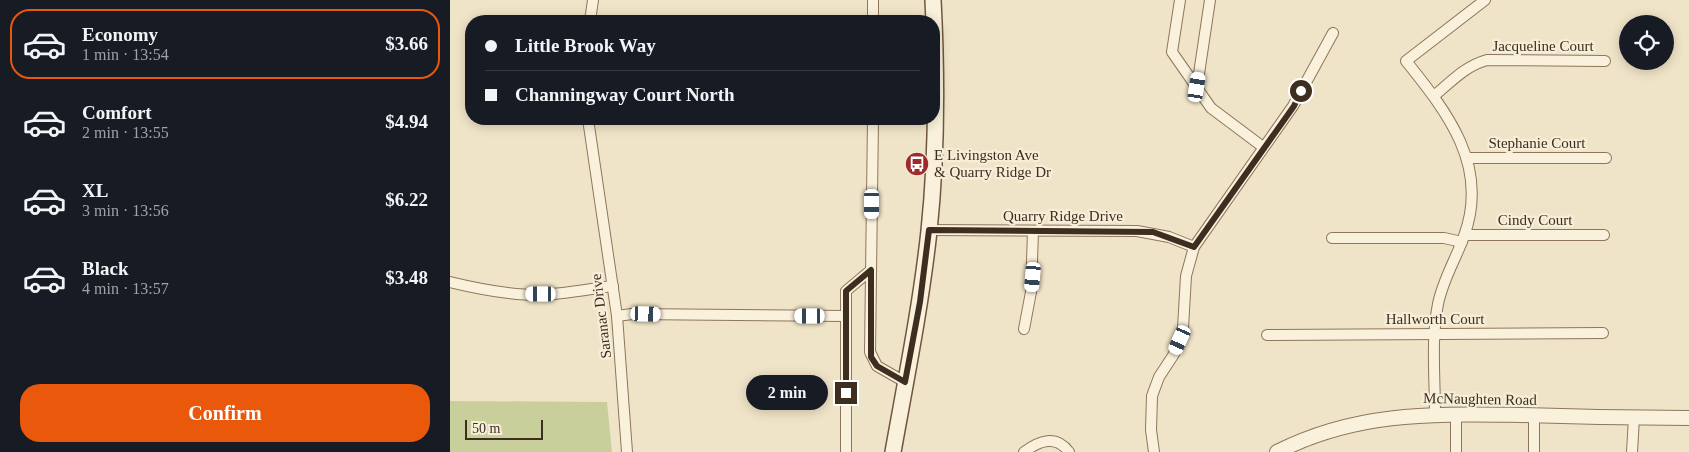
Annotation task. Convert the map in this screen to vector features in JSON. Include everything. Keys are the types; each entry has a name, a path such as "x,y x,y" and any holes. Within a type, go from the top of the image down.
{"main road":[{"path":"932,0 933,15"},
{"path":"892,452 920,302 929,230 935,125"}],"street":[{"path":"591,15 593,0"},
{"path":"873,0 873,15"},
{"path":"1180,0 1172,52 1211,108 1264,147"},
{"path":"1197,87 1210,0"},
{"path":"1436,414 1435,334 1437,311 1444,282 1463,238 1471,202 1468,158 1461,140 1434,96 1406,61 1485,0"},
{"path":"1154,452 1151,430 1152,396 1159,377 1174,354 1184,328 1186,276 1194,247 1294,106 1333,33"},
{"name":"Jacqueline Court","path":"1434,96 1464,70 1487,60 1605,61"},
{"name":"Saranac Drive","path":"589,125 617,316 627,452"},
{"path":"872,125 871,357 877,366 905,382"},
{"name":"Stephanie Court","path":"1468,158 1606,158"},
{"name":"Quarry Ridge Drive","path":"929,230 1153,232 1194,247"},
{"path":"1024,329 1032,292 1033,231"},
{"name":"Cindy Court","path":"1332,238 1604,235"},
{"path":"846,452 846,291 871,270"},
{"path":"450,282 484,290 521,294 541,294 613,286"},
{"path":"617,316 632,314 846,316"},
{"name":"Hallworth Court","path":"1267,335 1603,332"},
{"path":"1456,414 1456,452"},
{"name":"McNaughten Road","path":"1277,452 1347,425 1396,416 1456,414 1689,418"},
{"path":"1534,416 1534,452"},
{"path":"1632,452 1634,418"},
{"path":"1024,452 1046,440 1060,443 1069,452"}],"green space":[{"path":"450,401 607,402 612,452 450,452"}],"place":[{"name":"E Livingston Ave & Quarry Ridge Dr","path":"917,164"}],"route":[{"path":"846,393 846,291 855,281 871,270 871,357 877,366 905,382 920,302 929,230 1153,232 1194,247 1206,227 1294,106 1301,91"}]}
